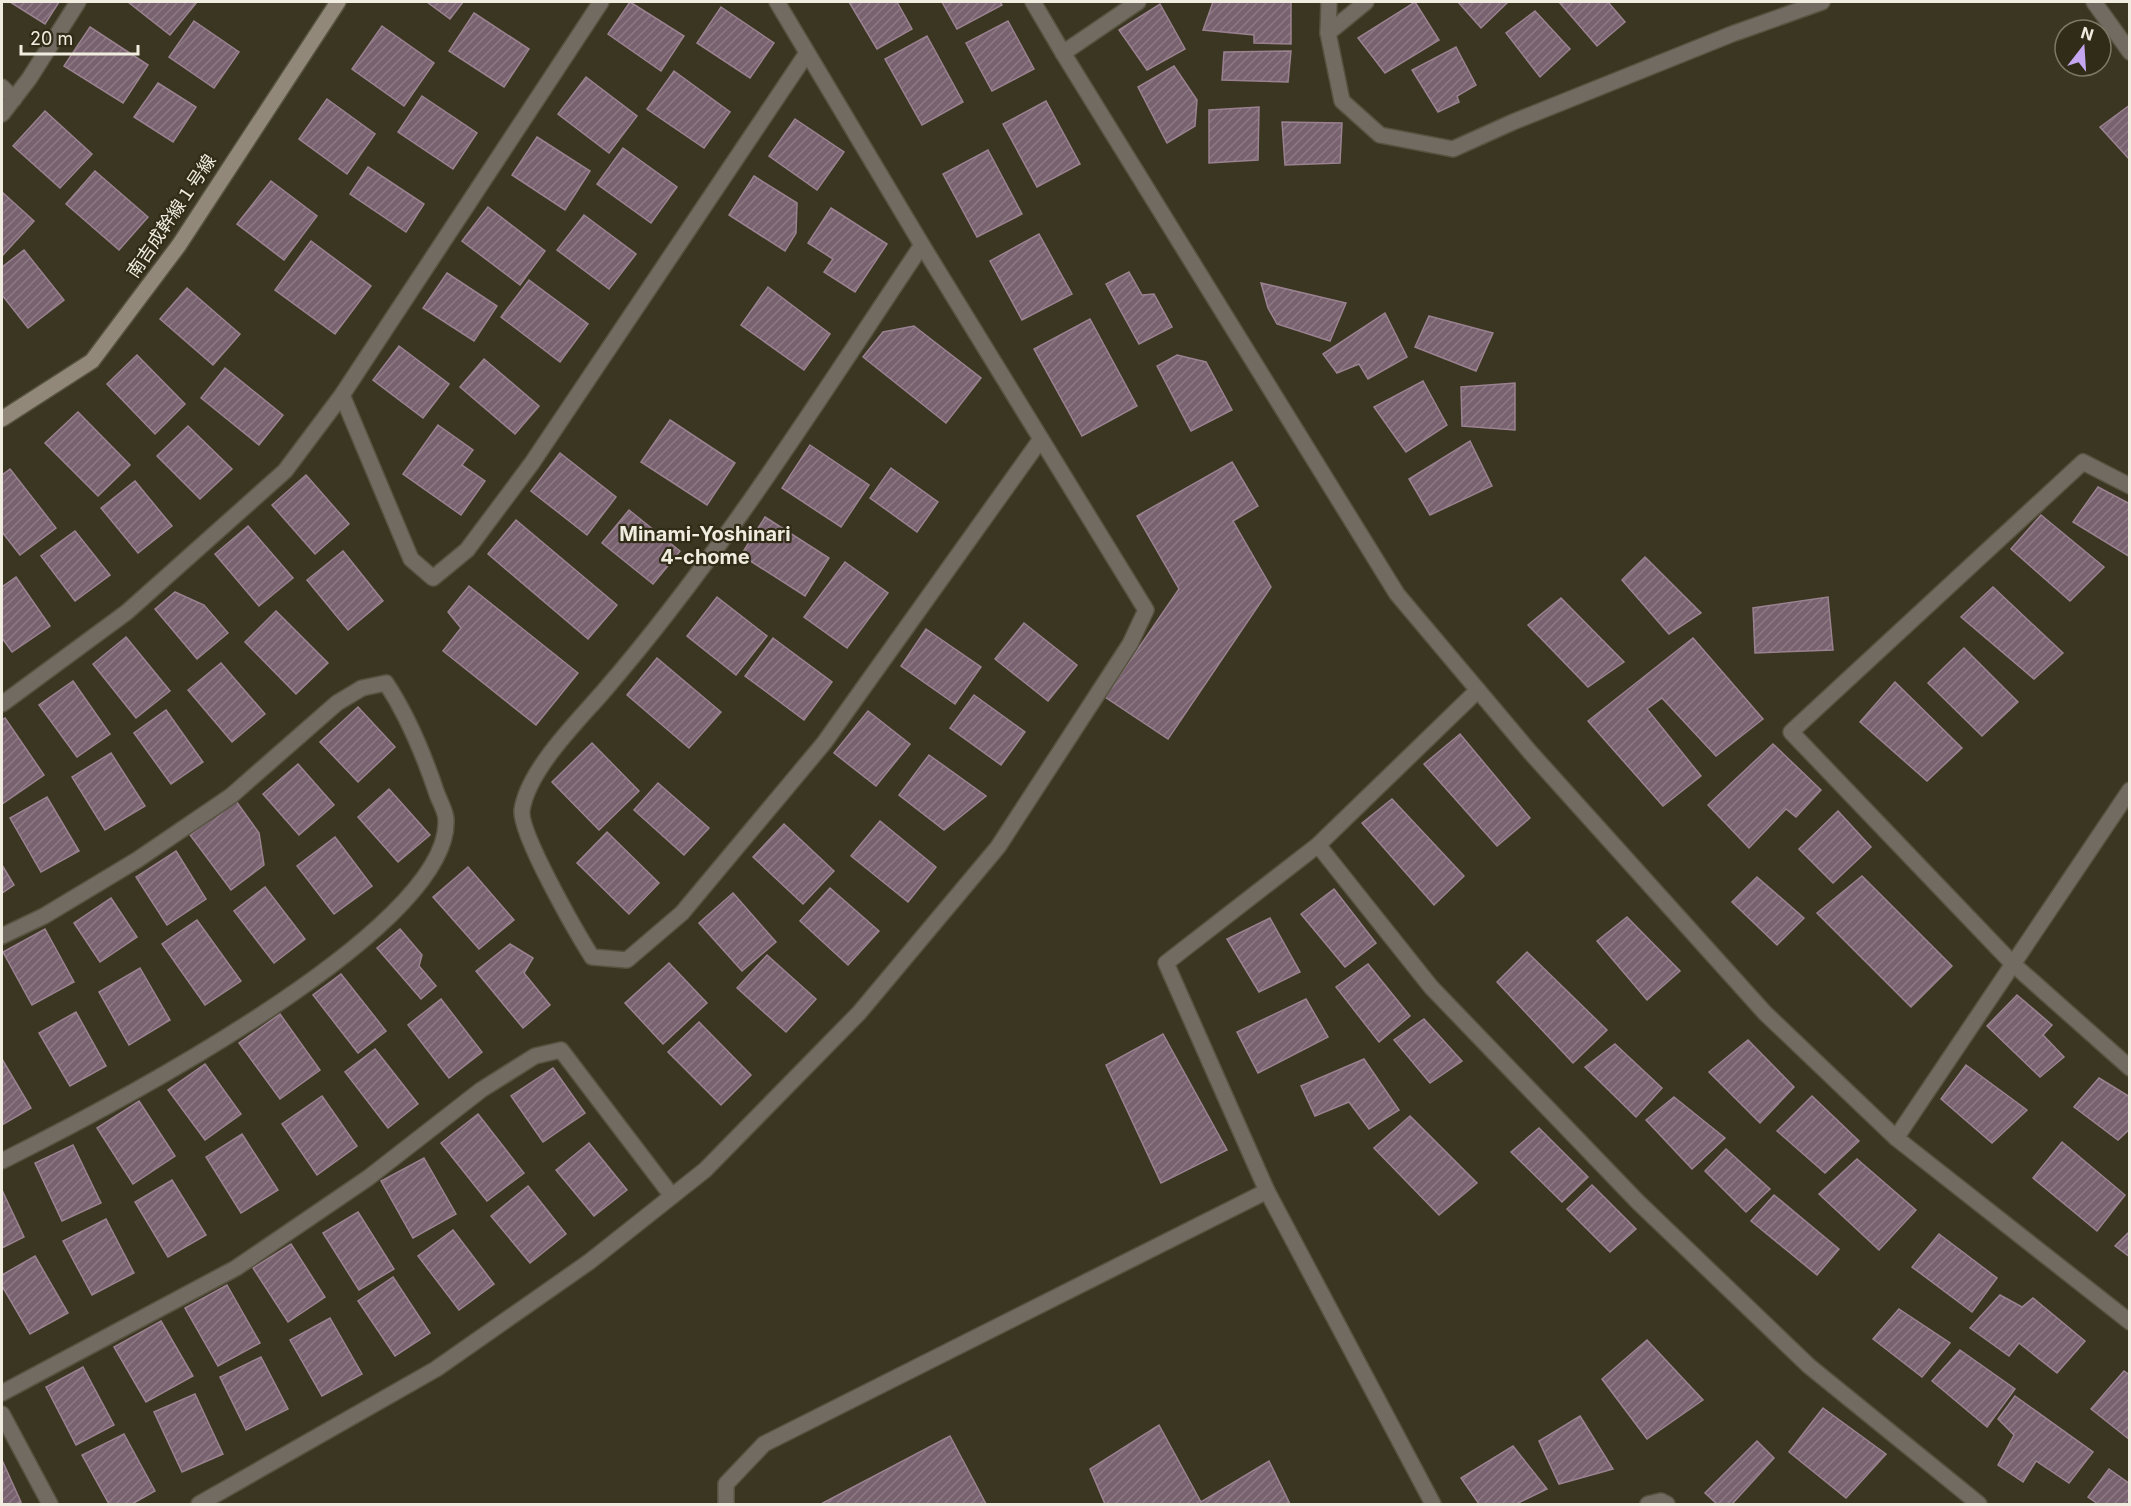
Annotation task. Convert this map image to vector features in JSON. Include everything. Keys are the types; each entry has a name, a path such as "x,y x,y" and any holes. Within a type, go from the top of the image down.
{"street":[{"path":"2,114 78,2"},
{"name":"南吉成幹線１号線","path":"2,419 92,361 178,245 338,2"},
{"path":"2,705 127,612 285,471 342,395 601,2"},
{"path":"198,1504 436,1369 589,1263 705,1170 859,1013 990,855 1130,644 1146,610 922,245 777,2"},
{"path":"1034,2 1063,53 1397,594 1530,752 1765,1013 1896,1138 2130,1322"},
{"path":"1063,53 1138,2"},
{"path":"1329,2 1328,33 1342,101 1380,135 1453,149 1513,122 1821,2"},
{"path":"1328,33 1366,2"},
{"path":"2094,2 2130,52"},
{"path":"342,395 411,559 433,578 467,550 532,463 807,52"},
{"path":"2,87 14,99"},
{"path":"922,245 661,625 556,747 529,788 522,812 534,847 592,957 627,960 682,913 824,743 1041,439"},
{"path":"2130,486 2083,462 1791,732 2013,964 2130,1068"},
{"path":"2,936 44,916 128,866 231,796 337,703 362,688 386,684 402,707 425,758 446,819 440,855 416,891 369,936 273,1006 165,1075 93,1116 2,1161"},
{"path":"1433,1504 1267,1191 1166,963 1318,845 1478,690"},
{"path":"1896,1138 2130,790"},
{"path":"1318,845 1431,987 1638,1202 1809,1366 1979,1504"},
{"path":"2,1393 236,1268 368,1178 481,1090 535,1056 561,1050 672,1196"},
{"path":"726,1504 726,1484 764,1444 1267,1191"},
{"path":"2,1414 50,1504"},
{"path":"1648,1504 1661,1501 1667,1504"}],"building":[{"path":"10,2 59,2 45,24"},
{"path":"128,2 197,2 170,35"},
{"path":"427,2 463,2 450,19"},
{"path":"630,2 684,36 661,71 608,34"},
{"path":"849,2 897,2 912,29 877,49"},
{"path":"942,2 1000,2 1002,5 957,29"},
{"path":"1213,2 1291,2 1291,44 1254,43 1254,35 1203,30"},
{"path":"1415,2 1439,40 1385,73 1358,38"},
{"path":"1458,2 1508,2 1481,28"},
{"path":"1559,2 1608,2 1625,22 1597,46"},
{"path":"1160,4 1185,49 1147,70 1119,30"},
{"path":"721,7 774,43 750,78 697,43"},
{"path":"1535,11 1570,49 1540,77 1506,33"},
{"path":"474,13 529,49 504,87 449,51"},
{"path":"194,21 239,52 214,88 169,57"},
{"path":"1008,21 1034,69 992,91 966,43"},
{"path":"382,26 434,63 404,106 352,69"},
{"path":"90,27 148,65 123,103 64,66"},
{"path":"927,36 963,102 922,125 885,59"},
{"path":"1456,47 1476,85 1457,96 1459,102 1438,112 1412,70"},
{"path":"1291,51 1288,82 1222,80 1224,52"},
{"path":"1174,66 1197,100 1195,126 1167,143 1138,87"},
{"path":"674,71 730,112 704,148 647,109"},
{"path":"586,77 637,116 609,153 558,114"},
{"path":"158,83 196,107 173,142 134,117"},
{"path":"422,96 477,133 453,169 398,132"},
{"path":"327,99 375,134 347,174 299,139"},
{"path":"1046,101 1080,164 1037,187 1003,124"},
{"path":"2130,105 2130,160 2100,127"},
{"path":"1259,107 1258,160 1209,163 1209,110"},
{"path":"45,111 92,154 60,188 13,146"},
{"path":"795,119 844,152 817,190 769,156"},
{"path":"1282,122 1342,123 1340,163 1285,165"},
{"path":"537,137 590,171 565,210 512,175"},
{"path":"623,148 677,187 651,223 597,184"},
{"path":"988,150 1022,214 977,237 943,174"},
{"path":"368,167 424,204 406,232 350,194"},
{"path":"95,171 148,217 119,250 66,204"},
{"path":"754,176 797,203 796,233 785,251 729,215"},
{"path":"271,181 317,216 284,260 237,224"},
{"path":"2,192 34,221 2,256"},
{"path":"488,207 545,251 520,285 462,241"},
{"path":"831,208 887,244 855,292 824,272 833,259 808,243"},
{"path":"584,215 636,254 609,289 557,250"},
{"path":"1039,234 1072,294 1022,320 990,261"},
{"path":"311,241 371,286 335,334 275,290"},
{"path":"24,250 64,300 28,328 2,295 2,267"},
{"path":"1129,272 1142,295 1154,294 1172,327 1139,344 1106,284"},
{"path":"447,273 497,306 474,341 423,308"},
{"path":"529,280 588,324 560,362 501,317"},
{"path":"1261,283 1346,303 1330,341 1277,324 1268,308"},
{"path":"768,287 830,334 804,370 741,325"},
{"path":"187,288 240,334 213,365 160,319"},
{"path":"1385,313 1407,357 1368,379 1359,364 1337,373 1323,354"},
{"path":"1429,316 1493,333 1476,371 1415,347"},
{"path":"1090,319 1137,406 1082,436 1034,349"},
{"path":"914,326 981,378 946,423 863,357 883,332"},
{"path":"399,346 449,384 423,418 373,380"},
{"path":"137,355 185,404 155,434 107,384"},
{"path":"1177,355 1206,362 1232,410 1191,431 1157,366"},
{"path":"484,359 539,406 515,434 460,387"},
{"path":"225,368 283,415 259,445 201,398"},
{"path":"1423,381 1447,425 1406,452 1374,407"},
{"path":"1515,383 1515,430 1462,426 1461,387"},
{"path":"78,412 130,465 98,496 45,443"},
{"path":"670,420 735,463 707,505 641,462"},
{"path":"438,425 473,450 462,465 485,481 461,515 403,474"},
{"path":"188,426 232,469 200,499 157,456"},
{"path":"1470,441 1492,486 1430,515 1409,479"},
{"path":"810,445 869,485 841,527 782,488"},
{"path":"560,453 616,497 587,535 531,491"},
{"path":"1232,462 1258,506 1233,521 1271,587 1168,739 1105,697 1179,589 1137,516"},
{"path":"891,468 938,502 917,532 870,498"},
{"path":"10,469 56,528 20,555 2,532 2,475"},
{"path":"306,475 349,524 315,554 272,505"},
{"path":"135,481 172,526 138,553 101,508"},
{"path":"2098,487 2130,504 2130,557 2073,522"},
{"path":"629,510 680,551 653,584 602,543"},
{"path":"2041,515 2104,567 2070,601 2011,549"},
{"path":"765,517 829,558 805,596 741,555"},
{"path":"516,520 617,605 588,639 488,554"},
{"path":"248,526 293,578 259,606 215,554"},
{"path":"75,531 110,575 75,601 41,556"},
{"path":"343,551 383,601 348,630 307,580"},
{"path":"1645,557 1701,613 1669,634 1622,580"},
{"path":"845,562 888,593 847,648 804,617"},
{"path":"16,577 50,626 12,652 2,638 2,587"},
{"path":"469,586 578,673 536,725 443,651 461,628 448,612"},
{"path":"1993,587 2063,653 2034,679 1961,617"},
{"path":"175,592 204,605 228,633 197,659 155,609"},
{"path":"717,597 767,636 736,675 687,636"},
{"path":"1828,597 1833,650 1755,653 1753,608"},
{"path":"1561,598 1624,662 1588,687 1528,625"},
{"path":"276,611 328,663 296,694 245,642"},
{"path":"1024,623 1077,665 1048,701 995,659"},
{"path":"926,629 981,667 955,704 901,666"},
{"path":"126,637 170,691 136,718 93,664"},
{"path":"773,638 832,682 804,720 745,676"},
{"path":"1693,638 1763,719 1716,756 1662,698 1647,709 1701,776 1663,806 1588,721"},
{"path":"1964,648 2018,702 1982,736 1928,683"},
{"path":"657,658 721,712 689,748 627,695"},
{"path":"221,663 265,714 232,742 188,690"},
{"path":"73,681 110,734 77,757 39,705"},
{"path":"1895,682 1962,748 1927,781 1860,722"},
{"path":"974,695 1025,732 1001,765 950,728"},
{"path":"358,707 395,747 358,782 320,742"},
{"path":"166,710 203,762 171,784 134,733"},
{"path":"868,711 910,744 876,786 834,753"},
{"path":"5,718 44,775 2,804 2,720"},
{"path":"1460,734 1530,818 1497,846 1424,764"},
{"path":"592,743 639,791 599,830 552,782"},
{"path":"1773,744 1821,790 1796,817 1786,809 1749,848 1708,805"},
{"path":"111,753 145,806 105,830 72,777"},
{"path":"929,755 986,796 944,830 899,795"},
{"path":"298,764 334,805 299,835 263,794"},
{"path":"658,783 709,828 684,855 634,810"},
{"path":"389,789 430,835 398,862 358,817"},
{"path":"47,797 79,851 41,872 10,818"},
{"path":"1392,799 1464,876 1434,905 1362,823"},
{"path":"236,801 259,833 264,865 231,890 190,835"},
{"path":"1838,811 1871,847 1833,883 1799,849"},
{"path":"880,821 936,867 908,902 851,856"},
{"path":"784,824 834,871 803,904 753,857"},
{"path":"607,832 659,883 629,914 577,863"},
{"path":"335,837 372,886 334,914 297,866"},
{"path":"176,851 206,899 167,925 136,877"},
{"path":"2,865 14,885 2,893"},
{"path":"468,867 514,920 479,949 433,897"},
{"path":"1862,876 1952,966 1911,1007 1817,913"},
{"path":"1757,877 1804,918 1777,945 1732,902"},
{"path":"265,887 305,939 274,963 234,911"},
{"path":"830,888 879,931 848,965 800,921"},
{"path":"1334,889 1376,943 1345,967 1301,914"},
{"path":"733,893 776,942 742,971 699,923"},
{"path":"111,898 137,937 100,962 74,923"},
{"path":"1627,917 1680,971 1647,1000 1597,941"},
{"path":"1270,918 1300,972 1259,992 1227,939"},
{"path":"197,920 241,981 205,1005 162,944"},
{"path":"45,929 74,982 32,1005 3,952"},
{"path":"400,929 422,955 419,966 436,986 421,999 377,948"},
{"path":"510,944 533,958 524,973 550,1005 523,1028 476,971"},
{"path":"1527,952 1607,1030 1573,1063 1497,982"},
{"path":"767,955 816,999 786,1032 737,988"},
{"path":"669,963 707,1003 663,1044 625,1003"},
{"path":"1368,964 1410,1016 1379,1042 1336,987"},
{"path":"140,968 170,1020 129,1045 99,992"},
{"path":"341,974 386,1031 358,1053 313,995"},
{"path":"2017,995 2052,1025 2043,1035 2064,1057 2040,1077 1987,1026"},
{"path":"441,999 482,1052 449,1078 408,1025"},
{"path":"1306,999 1328,1037 1258,1073 1237,1032"},
{"path":"76,1012 106,1066 70,1086 39,1033"},
{"path":"280,1014 320,1070 280,1099 239,1043"},
{"path":"1424,1019 1462,1061 1430,1083 1394,1040"},
{"path":"699,1022 751,1075 721,1105 668,1052"},
{"path":"1163,1034 1227,1150 1161,1183 1106,1065"},
{"path":"1748,1040 1794,1087 1760,1123 1709,1072"},
{"path":"1615,1044 1662,1088 1636,1117 1585,1067"},
{"path":"375,1049 418,1104 388,1128 345,1072"},
{"path":"2,1059 31,1108 2,1125"},
{"path":"1364,1059 1399,1110 1369,1129 1349,1102 1315,1116 1301,1086"},
{"path":"205,1064 241,1114 205,1140 168,1090"},
{"path":"1966,1065 2027,1110 1992,1143 1941,1099"},
{"path":"553,1068 585,1113 543,1142 511,1096"},
{"path":"2099,1078 2130,1097 2130,1129 2118,1140 2074,1107"},
{"path":"322,1096 357,1146 317,1175 282,1124"},
{"path":"1812,1096 1859,1141 1825,1173 1777,1131"},
{"path":"1674,1097 1725,1138 1692,1169 1646,1120"},
{"path":"139,1101 175,1156 133,1184 97,1128"},
{"path":"478,1114 524,1173 487,1201 441,1143"},
{"path":"1410,1116 1477,1183 1439,1215 1374,1148"},
{"path":"1539,1128 1588,1177 1562,1202 1511,1152"},
{"path":"242,1134 278,1190 241,1213 206,1157"},
{"path":"2062,1142 2125,1195 2097,1231 2033,1178"},
{"path":"589,1143 627,1190 594,1216 556,1170"},
{"path":"73,1145 101,1203 62,1221 35,1163"},
{"path":"1726,1149 1770,1189 1746,1212 1705,1171"},
{"path":"424,1158 456,1214 413,1238 381,1181"},
{"path":"1857,1159 1916,1210 1879,1250 1819,1194"},
{"path":"172,1180 206,1235 168,1257 135,1202"},
{"path":"1592,1185 1636,1229 1610,1252 1567,1209"},
{"path":"528,1186 566,1234 530,1263 491,1216"},
{"path":"2,1190 24,1237 2,1248"},
{"path":"1774,1195 1839,1249 1817,1275 1751,1221"},
{"path":"358,1212 394,1269 359,1290 323,1233"},
{"path":"106,1219 134,1273 92,1295 63,1241"},
{"path":"453,1230 494,1284 459,1310 418,1256"},
{"path":"2130,1231 2130,1257 2115,1246"},
{"path":"1939,1234 1997,1278 1972,1312 1912,1267"},
{"path":"291,1244 325,1297 288,1322 253,1268"},
{"path":"35,1256 68,1313 30,1334 2,1286 2,1275"},
{"path":"393,1277 430,1333 395,1356 358,1301"},
{"path":"227,1285 260,1343 218,1366 185,1308"},
{"path":"2000,1295 2022,1307 2033,1298 2085,1341 2057,1373 2019,1343 2009,1356 1970,1328"},
{"path":"1899,1309 1950,1343 1922,1377 1873,1339"},
{"path":"330,1318 362,1374 322,1396 290,1340"},
{"path":"161,1321 193,1376 146,1402 114,1347"},
{"path":"1647,1340 1703,1400 1647,1439 1602,1379"},
{"path":"1960,1350 2015,1389 1987,1427 1932,1381"},
{"path":"261,1357 288,1409 246,1430 220,1377"},
{"path":"83,1367 114,1425 76,1445 46,1387"},
{"path":"2124,1371 2130,1375 2130,1440 2091,1409"},
{"path":"195,1394 223,1454 182,1472 154,1412"},
{"path":"2015,1396 2093,1452 2069,1483 2036,1461 2023,1482 1998,1465 2014,1435 1998,1419"},
{"path":"1823,1408 1886,1454 1846,1498 1789,1452"},
{"path":"1580,1416 1613,1469 1559,1484 1539,1441"},
{"path":"1159,1425 1201,1502 1269,1461 1290,1504 1105,1504 1090,1469"},
{"path":"124,1434 155,1491 132,1504 109,1504 82,1455"},
{"path":"950,1436 986,1504 821,1504"},
{"path":"1757,1441 1774,1458 1732,1504 1717,1504 1705,1493"},
{"path":"1513,1446 1547,1489 1516,1504 1479,1504 1461,1478"},
{"path":"2,1460 21,1502 2,1504"},
{"path":"2109,1469 2130,1484 2130,1504 2098,1504 2088,1497"}],"district":[{"name":"Minami-Yoshinari 4-chome","path":"705,546"}]}
